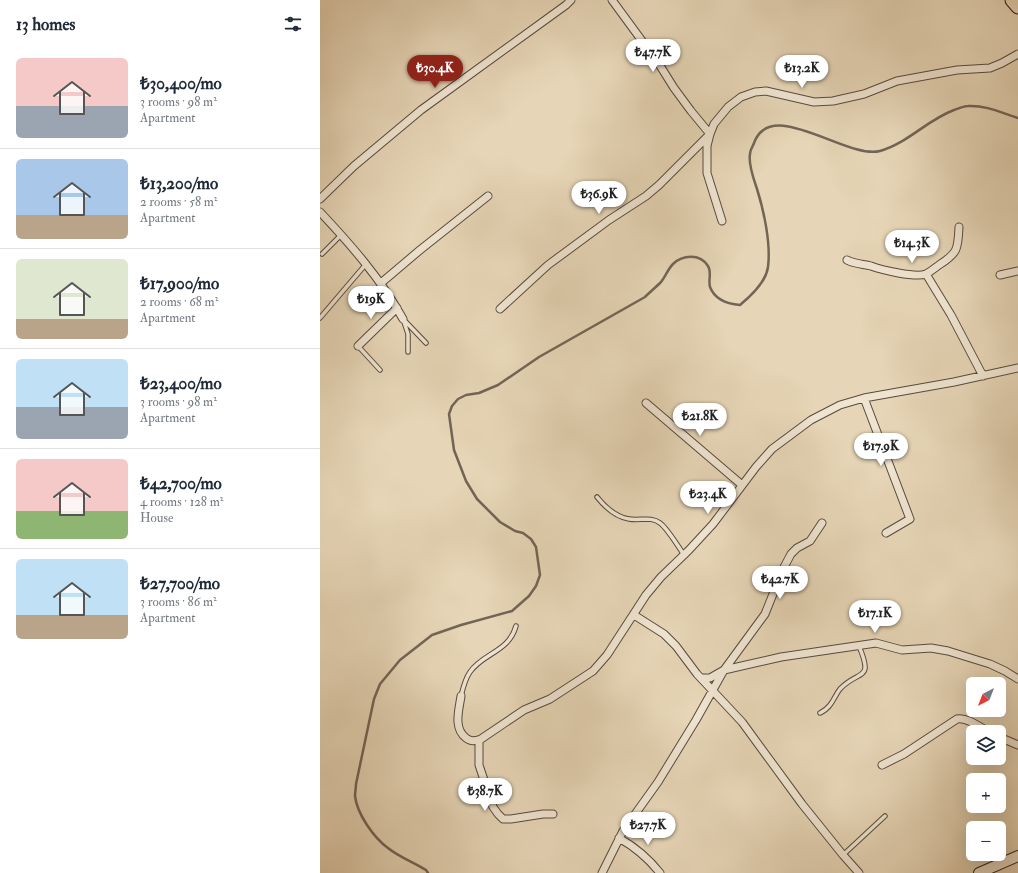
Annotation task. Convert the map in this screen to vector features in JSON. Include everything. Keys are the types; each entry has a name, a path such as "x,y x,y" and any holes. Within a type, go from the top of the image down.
{"highway":[{"path":"1012,0 1018,8"}],"street":[{"path":"320,199 354,166 421,110 571,0"},
{"path":"612,0 659,64 678,94 710,134"},
{"path":"722,221 707,173 707,146 714,124 728,107 741,97 755,92 766,92 814,102 833,101 864,94 897,81 957,70 990,68 1018,54"},
{"path":"500,309 548,265 609,220 646,196 710,134"},
{"path":"380,283 488,196"},
{"path":"320,212 366,264 403,319"},
{"path":"847,260 884,270 901,273 926,274 955,253 959,227"},
{"path":"1000,275 1018,271"},
{"path":"926,274 952,315 983,376"},
{"path":"358,346 397,308"},
{"path":"461,696 458,719 459,729 464,737 470,741 478,740 524,710 550,699 593,671 607,655 646,595 661,577 713,524 742,485 772,449 811,420 840,405 864,398 1018,368"},
{"path":"864,398 910,519 886,533"},
{"path":"646,404 742,485"},
{"path":"602,873 623,831 658,782 696,720 724,670 765,614 783,569 791,554 797,548 810,541 822,523"},
{"path":"634,615 671,640 701,678 742,722 802,804 859,873"},
{"path":"701,678 710,678 724,670 781,657 876,643 902,650 939,648 990,664 1018,679"},
{"path":"882,765 904,754 957,719 961,718 975,725"},
{"path":"478,740 479,764 493,807 498,814 503,818 511,819 553,814"},
{"path":"1006,740 1018,745"},
{"path":"619,838 630,844 643,855 660,873"},
{"path":"979,873 1018,856"}],"lane":[{"path":"322,254 341,235"},
{"path":"320,318 366,264"},
{"path":"403,319 426,343"},
{"path":"403,319 408,334 408,352"},
{"path":"358,346 380,370"},
{"path":"597,497 605,506 623,518 631,520 648,519 661,523 684,554"},
{"path":"461,696 470,672 478,664 504,646 511,638 516,626"},
{"path":"820,713 831,705 838,691 842,687 864,672 865,661 859,646"},
{"path":"843,855 885,816"}],"waterway":[{"path":"428,873 426,870 392,851 383,844 367,825 356,803 356,784 374,699 380,684 400,660 432,635 461,625 512,611 529,596 536,586 540,575 536,547 531,539 523,533 515,531 500,522 477,499 466,481 454,450 449,414 452,406 458,399 466,395 479,393 498,385 539,357 645,297 661,282 673,264 686,257 696,257 705,262 710,271 710,287 715,295 722,300 740,305 761,283 767,273 768,267 769,248 766,228 760,198 750,162 750,151 763,130 776,126 793,127 849,147 866,151 880,151 900,143 944,114 964,106 988,108 1018,118"}]}
